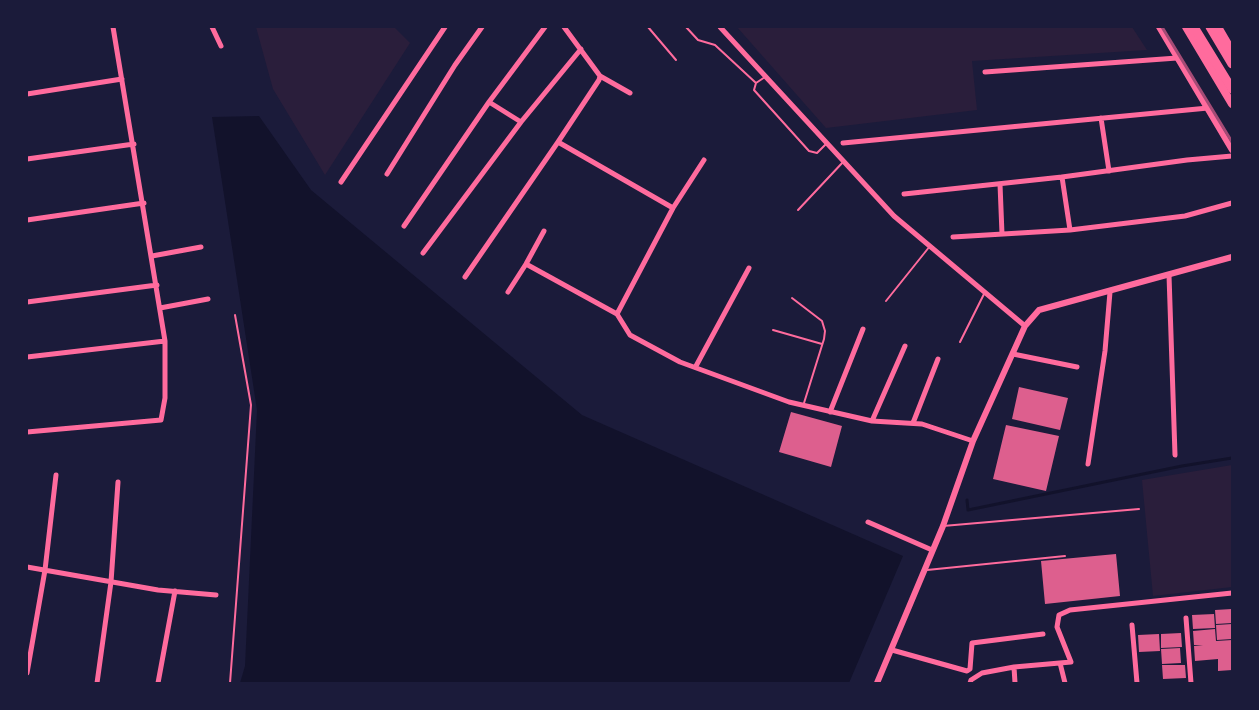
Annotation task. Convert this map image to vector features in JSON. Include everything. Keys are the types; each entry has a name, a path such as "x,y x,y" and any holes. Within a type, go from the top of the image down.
{"highway":[{"path":"1186,27 1232,104"},
{"path":"1194,27 1232,89"},
{"path":"1210,27 1232,64"},
{"path":"1218,27 1232,51"}],"street":[{"path":"27,432 160,420 165,398 165,341 114,27"},
{"path":"212,27 221,46"},
{"path":"341,182 446,27"},
{"path":"387,174 455,65 482,27"},
{"path":"404,226 489,102 545,27"},
{"path":"564,27 600,75 630,93"},
{"path":"720,27 894,216 1025,326"},
{"path":"1159,27 1232,150"},
{"path":"423,253 521,122 580,49"},
{"path":"985,72 1177,58"},
{"path":"465,277 558,142 599,80 600,75"},
{"path":"27,94 123,79"},
{"path":"489,102 521,122"},
{"path":"843,143 1208,108"},
{"path":"1101,118 1109,171"},
{"path":"558,142 673,208"},
{"path":"27,159 134,144"},
{"path":"904,194 1232,156"},
{"path":"617,314 673,208 704,160"},
{"path":"1062,177 1070,230"},
{"path":"1000,184 1002,234"},
{"path":"27,220 144,203"},
{"path":"953,237 1070,230 1185,216 1232,203"},
{"path":"508,292 544,231"},
{"path":"152,256 201,247"},
{"path":"877,683 943,526 973,441 1025,326 1039,310 1232,257"},
{"path":"526,264 617,314 630,336 681,362 803,406 872,421 922,424 973,441"},
{"path":"696,366 749,268"},
{"path":"1169,275 1175,455"},
{"path":"27,302 157,285"},
{"path":"1089,464 1105,351 1110,292"},
{"path":"160,308 208,299"},
{"path":"830,412 863,329"},
{"path":"27,357 165,341"},
{"path":"872,421 905,346"},
{"path":"1013,354 1077,367"},
{"path":"913,423 938,359"},
{"path":"27,673 45,570 56,475"},
{"path":"98,683 111,582 118,482"},
{"path":"868,522 932,550"},
{"path":"27,567 111,582 216,595"},
{"path":"158,683 175,591"},
{"path":"970,683 982,673 1014,667 1071,662 1057,627 1059,615 1070,610 1232,593"},
{"path":"1186,618 1191,683"},
{"path":"1132,625 1137,683"},
{"path":"892,650 966,671 970,669 972,643 1043,634"},
{"path":"1060,663 1065,683"},
{"path":"1014,667 1015,683"}],"lane":[{"path":"648,27 676,60"},
{"path":"686,27 698,40 715,45 756,84"},
{"path":"765,76 756,84 754,90 809,151 817,153 827,143"},
{"path":"798,210 844,161"},
{"path":"886,301 930,246"},
{"path":"960,342 985,292"},
{"path":"792,298 822,321 825,331 803,406"},
{"path":"773,330 822,345"},
{"path":"943,526 1139,509"},
{"path":"924,570 1065,556"}],"path":[{"path":"230,683 251,405 235,315"}],"shaded area":[{"path":"256,27 394,27 410,43 325,175 273,89"},
{"path":"737,27 1132,27 1147,50 972,61 977,110 826,128"},
{"path":"259,116 311,190 582,415 903,556 849,683 240,683 245,666 257,410 212,117"},
{"path":"1232,465 1232,587 1153,596 1142,480"}],"building":[{"path":"1019,387 1068,398 1060,430 1012,419"},
{"path":"791,412 842,426 831,467 779,452"},
{"path":"1006,425 1059,436 1046,491 993,479"},
{"path":"1116,554 1120,596 1045,604 1041,561"},
{"path":"1232,609 1232,623 1216,624 1215,610"},
{"path":"1214,614 1215,628 1193,629 1192,615"},
{"path":"1232,624 1232,639 1217,640 1216,625"},
{"path":"1215,629 1216,641 1232,640 1232,670 1218,671 1218,659 1195,661 1194,646 1203,645 1194,645 1193,631"},
{"path":"1181,633 1182,647 1161,648 1161,634"},
{"path":"1159,634 1160,651 1139,652 1138,635"},
{"path":"1180,648 1181,663 1162,664 1161,649"},
{"path":"1162,665 1185,665 1186,678 1163,679"}],"waterway":[{"path":"967,500 968,510 1182,466 1232,458"}],"railway":[{"path":"1162,27 1232,142"}]}
